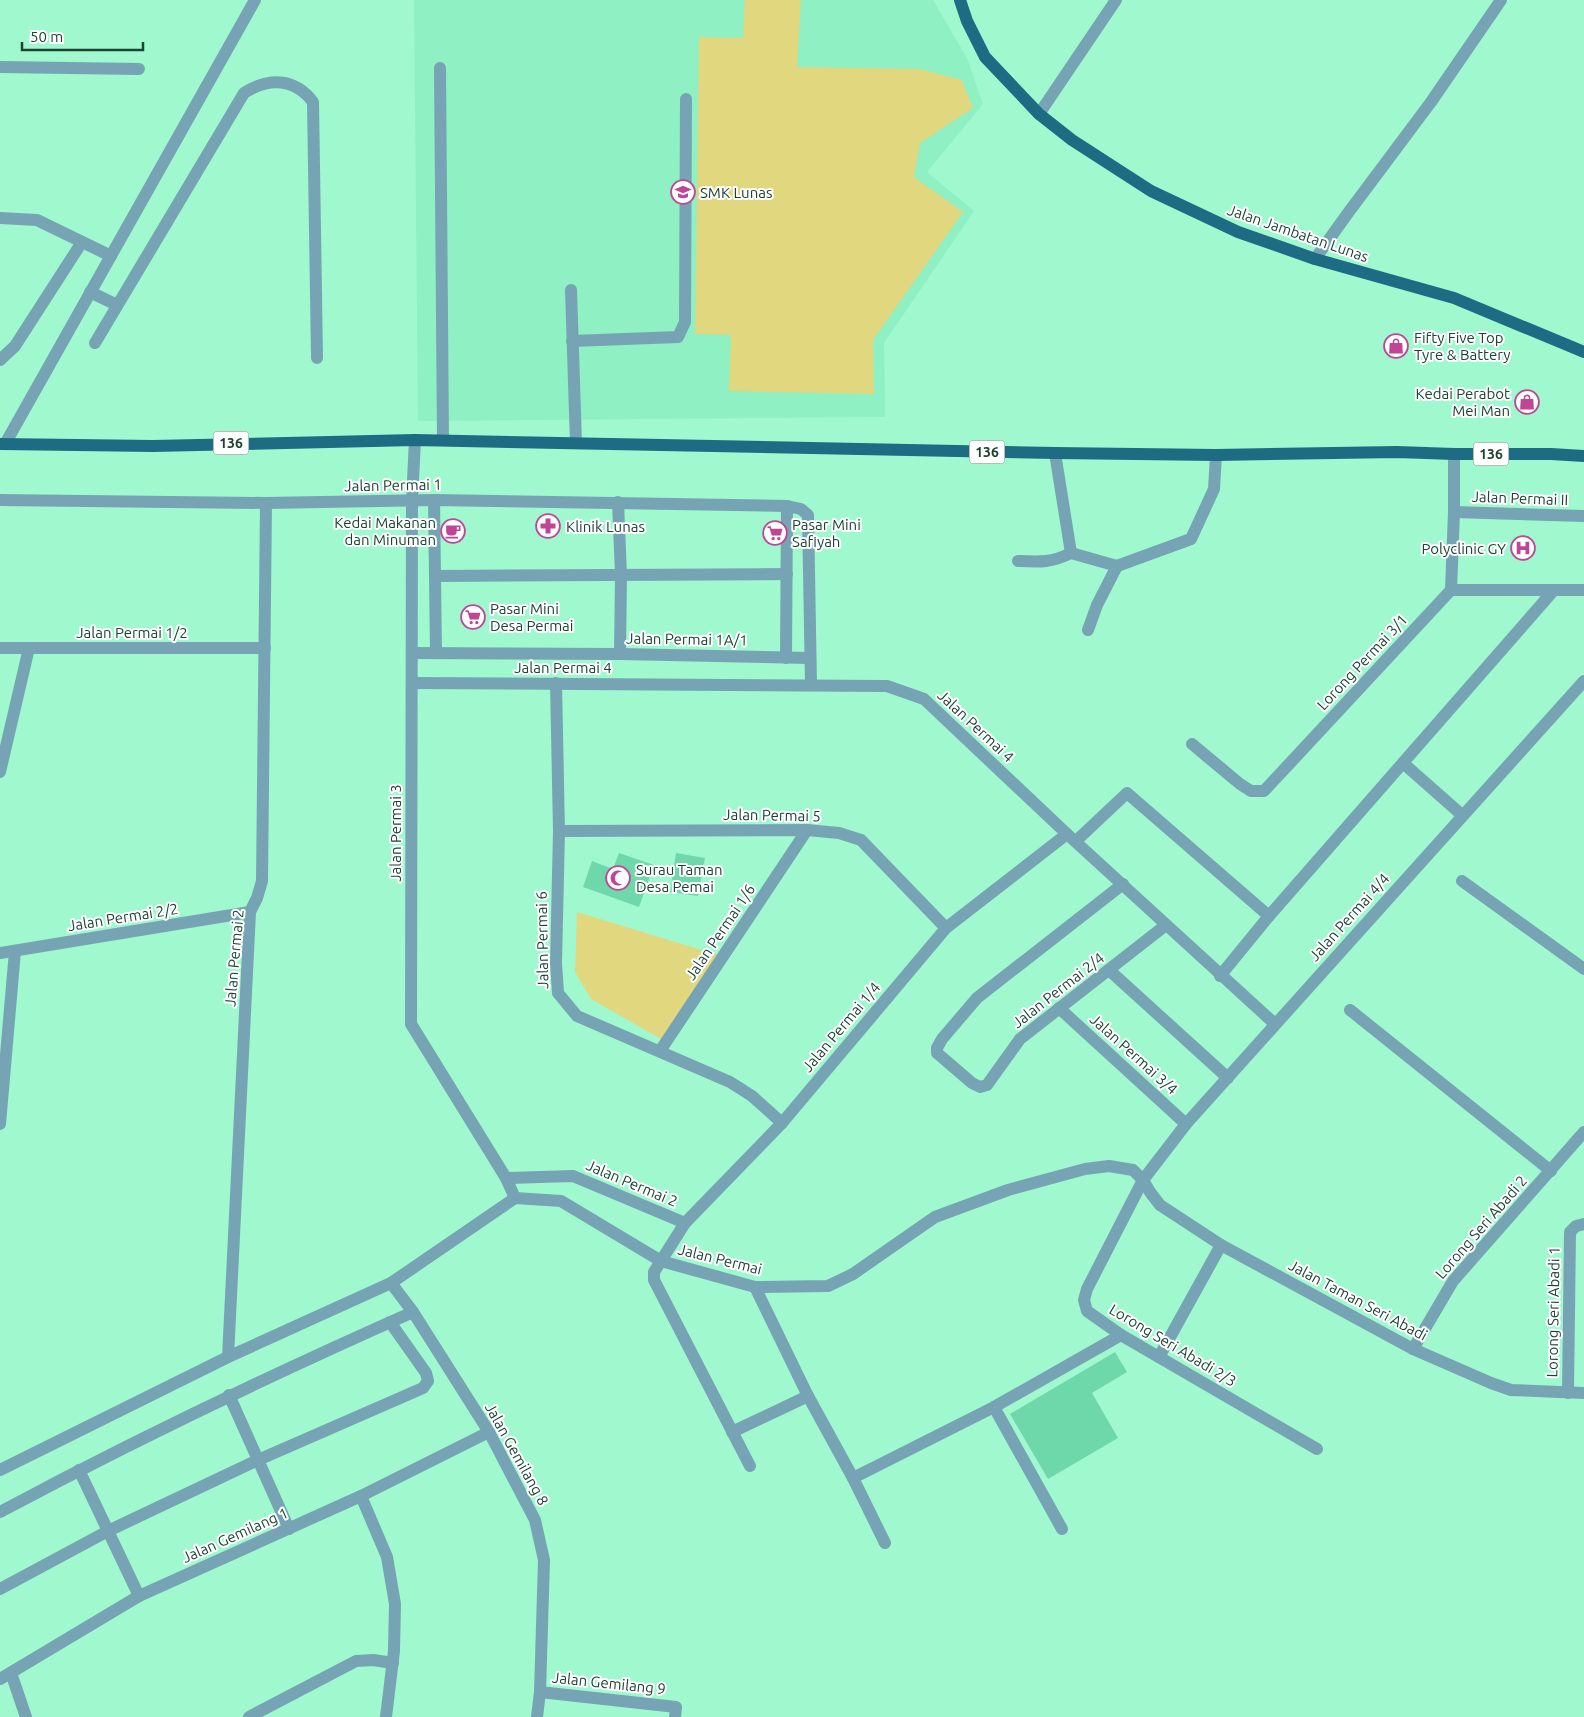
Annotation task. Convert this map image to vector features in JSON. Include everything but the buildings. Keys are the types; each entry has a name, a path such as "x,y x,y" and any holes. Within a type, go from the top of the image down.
{"main road":[{"name":"Jalan Jambatan Lunas","path":"960,0 967,21 985,57 1039,114 1072,140 1151,192 1238,232 1315,259 1454,298 1584,352"},
{"name":"136","path":"2,444 153,446 444,440 1055,453 1216,455 1397,452 1584,456"}],"street":[{"path":"2,444 111,256 255,0"},
{"path":"1039,114 1116,0"},
{"path":"1315,259 1431,102 1501,0"},
{"path":"0,68 139,69"},
{"path":"440,68 444,440"},
{"path":"95,343 244,93 256,85 286,82 305,92 313,102 317,358"},
{"path":"572,341 678,337 682,331 685,322 686,99"},
{"path":"0,218 37,220 111,256"},
{"path":"0,360 15,346 82,242"},
{"path":"571,290 576,443"},
{"path":"90,292 117,305"},
{"name":"Jalan Permai 3","path":"415,440 412,500 411,1024 506,1178 515,1198"},
{"path":"1055,453 1071,553"},
{"path":"1454,454 1451,590 1584,590"},
{"path":"1018,561 1045,562 1059,559 1071,553 1117,566 1191,539 1214,489 1216,455"},
{"name":"Jalan Permai 1","path":"0,500 266,503 434,500 787,506"},
{"path":"434,500 436,653"},
{"path":"618,502 621,575 620,654"},
{"name":"Jalan Permai 2","path":"228,1357 250,912 257,898 262,880 266,503"},
{"path":"786,658 787,506 801,509 808,515 810,685"},
{"name":"Jalan Permai II","path":"1454,512 1584,516"},
{"path":"1088,630 1097,606 1117,566"},
{"path":"435,576 787,574"},
{"name":"Lorong Permai 3/1","path":"1192,744 1240,784 1252,791 1264,791 1451,590"},
{"path":"1220,976 1269,916 1554,590"},
{"name":"Jalan Permai 1/2","path":"0,648 265,648"},
{"path":"0,772 29,648"},
{"name":"Jalan Permai 1A/1","path":"412,653 620,654 810,658"},
{"name":"Jalan Permai 4/4","path":"1143,1180 1186,1124 1274,1024 1584,681"},
{"name":"Jalan Permai 4","path":"412,683 887,686 924,699 1071,838 1274,1024"},
{"name":"Jalan Permai 6","path":"556,683 559,831 556,963 558,993 578,1016 730,1082 752,1096 782,1122"},
{"path":"1403,763 1462,815"},
{"name":"Jalan Permai 1/4","path":"660,1261 685,1223 782,1122 946,928 1071,838 1127,793 1269,916"},
{"name":"Jalan Permai 5","path":"559,831 807,830 839,833 861,840 946,928"},
{"name":"Jalan Permai 1/6","path":"660,1051 807,830"},
{"path":"1462,881 1584,969"},
{"name":"Jalan Permai 2/4","path":"1123,884 977,998 942,1039 937,1048 937,1053 972,1083 980,1087 987,1085 1020,1039 1166,925"},
{"name":"Jalan Permai 2/2","path":"0,953 250,912"},
{"path":"0,1124 15,951"},
{"path":"1109,970 1228,1078"},
{"name":"Jalan Permai 3/4","path":"1060,1008 1186,1124"},
{"path":"1350,1010 1551,1171"},
{"name":"Lorong Seri Abadi 2","path":"1413,1349 1454,1280 1584,1132"},
{"name":"Jalan Permai","path":"515,1198 561,1200 660,1261 755,1287 828,1286 853,1274 935,1217 1008,1190 1085,1169 1109,1166 1133,1170 1143,1180"},
{"name":"Jalan Permai 2","path":"506,1178 573,1176 685,1223"},
{"name":"Jalan Taman Seri Abadi","path":"1143,1180 1160,1205 1221,1245 1413,1349 1511,1390 1584,1394"},
{"name":"Lorong Seri Abadi 2/3","path":"1143,1180 1087,1289 1084,1300 1087,1311 1158,1357 1317,1449"},
{"path":"0,1470 228,1357 391,1283 515,1198"},
{"name":"Lorong Seri Abadi 1","path":"1568,1393 1570,1232 1576,1226 1584,1224"},
{"path":"1158,1357 1221,1245"},
{"path":"660,1261 654,1272 654,1280 750,1466"},
{"name":"Jalan Gemilang 8","path":"391,1283 413,1312 489,1432 535,1520 544,1560 540,1692 537,1717"},
{"path":"755,1287 808,1396 853,1478 885,1543"},
{"path":"0,1512 229,1395 413,1312"},
{"path":"0,1589 108,1531 258,1460 423,1388 428,1381 426,1373 390,1322"},
{"path":"853,1478 994,1407 1121,1334"},
{"path":"229,1395 289,1529"},
{"path":"732,1432 808,1396"},
{"path":"994,1407 1062,1528"},
{"name":"Jalan Gemilang 1","path":"6,1676 139,1596 361,1496 489,1432"},
{"path":"79,1470 139,1596"},
{"path":"361,1496 387,1557 395,1604 393,1663 386,1717"},
{"path":"249,1717 356,1661 373,1660 393,1663"},
{"path":"6,1676 26,1717"},
{"name":"Jalan Gemilang 9","path":"540,1692 675,1712"}],"shaded area":[{"name":"SMK Lunas","path":"414,0 933,0 967,58 983,104 927,172 974,211 884,343 885,417 418,421"},
{"path":"745,0 801,0 797,67 920,69 962,80 973,108 920,143 914,177 963,212 873,340 874,394 729,391 731,335 695,334 699,37 743,38"},
{"path":"577,912 718,955 661,1039 591,999 575,972"}],"place":[{"name":"SMK Lunas","path":"683,192"},
{"name":"Fifty Five Top Tyre & Battery","path":"1396,346"},
{"name":"Kedai Perabot Mei Man","path":"1527,402"},
{"name":"Klinik Lunas","path":"548,526"},
{"name":"Kedai Makanan dan Minuman","path":"453,531"},
{"name":"Pasar Mini Safiyah","path":"775,533"},
{"name":"Polyclinic GY","path":"1523,548"},
{"name":"Pasar Mini Desa Permai","path":"473,617"},
{"name":"Surau Taman Desa Pemai","path":"618,878"}]}
